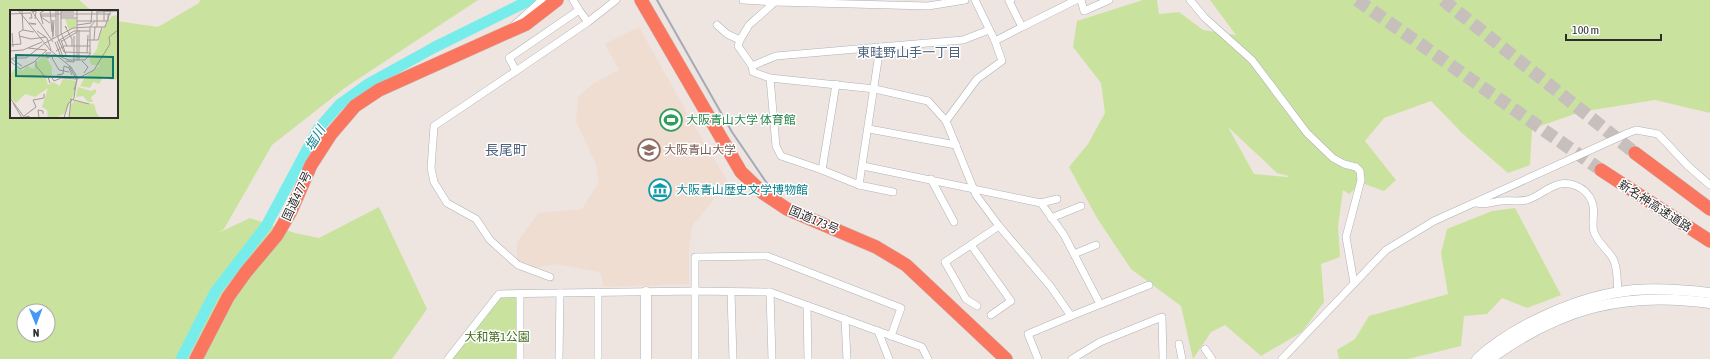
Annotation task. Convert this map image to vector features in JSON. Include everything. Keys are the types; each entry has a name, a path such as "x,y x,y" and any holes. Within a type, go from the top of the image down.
{"highway":[{"name":"国道477号","path":"196,359 228,297 246,272 277,235 291,211 311,165 331,134 355,106 379,90 507,34 526,24 557,0"},
{"name":"国道173号","path":"633,0 725,162 742,183 770,207 791,219 858,247 895,266 995,359"},
{"name":"国道173号","path":"641,0 741,172 764,194 787,209 876,247 906,265 1006,359"},
{"path":"1635,153 1710,209"},
{"name":"新名神高速道路","path":"1600,170 1710,241"}],"main road":[{"path":"1477,359 1485,352 1533,322 1565,307 1602,296 1618,293 1668,290 1710,293"},
{"path":"646,292 646,359"},
{"path":"1490,359 1535,330 1568,315 1604,304 1636,300 1670,299 1710,303"}],"street":[{"path":"507,34 514,24 542,0"},
{"path":"573,0 588,22"},
{"path":"550,277 518,265 490,240 476,219 447,203 434,182 432,168 434,126 588,22 616,0"},
{"path":"743,0 928,6 965,0"},
{"path":"946,121 977,79 1002,61 995,41 974,0"},
{"path":"1011,0 1009,1 1022,27"},
{"path":"995,41 1076,0"},
{"path":"1081,0 1084,11 1105,1"},
{"path":"1190,0 1205,18 1252,60 1276,95 1319,146 1333,158 1344,164 1356,167 1360,171 1361,180 1346,237 1354,283"},
{"path":"776,2 750,25 740,40 738,46 752,66 753,72 770,78 875,89 928,101 946,121 976,195 999,226 1051,287 1072,316"},
{"path":"516,71 509,58 579,10"},
{"path":"717,25 727,34 740,40"},
{"path":"752,66 776,56 963,40 989,30"},
{"path":"859,185 869,129 880,47"},
{"path":"770,78 776,146 781,156 859,185 893,192"},
{"path":"822,170 836,84"},
{"path":"869,129 956,145"},
{"path":"1282,359 1386,250 1398,242 1434,221 1636,130 1658,134 1688,166 1710,185"},
{"path":"863,166 1041,203 1057,199"},
{"path":"931,180 954,222"},
{"path":"1476,203 1488,205 1500,201 1527,200 1538,196 1551,187 1561,184 1572,184 1580,187 1592,202 1594,211 1592,226 1598,241 1613,258 1618,293"},
{"path":"1041,203 1064,235 1100,304"},
{"path":"1051,218 1081,206"},
{"path":"977,306 966,299 945,262 999,226"},
{"path":"971,245 1010,301 991,315"},
{"path":"1074,254 1096,245"},
{"path":"695,359 695,257 767,256 901,308 890,336"},
{"path":"1038,359 1028,334 1149,285"},
{"path":"448,359 499,294 695,291 770,292 890,336 922,346 928,359"},
{"path":"598,292 598,359"},
{"path":"731,292 734,359"},
{"path":"770,292 772,359"},
{"path":"520,293 520,359"},
{"path":"559,359 560,293"},
{"path":"807,306 808,359"},
{"path":"1072,359 1084,356 1100,342 1162,317 1163,359"},
{"path":"845,319 847,359"},
{"path":"878,331 889,359"},
{"path":"1179,344 1182,359"},
{"path":"1205,349 1212,359"}],"shaded area":[{"name":"大阪青山大学","path":"639,27 700,136 728,182 692,226 689,247 689,284 604,287 600,272 556,264 531,269 517,263 517,243 538,213 582,209 599,182 596,164 576,121 578,97 594,83 619,70 605,44"}],"green space":[{"path":"0,0 79,0 91,10 10,10 10,118 118,118 118,21 158,27 199,3 200,0 478,0 346,87 272,145 224,229 218,233 250,218 295,233 319,238 379,207 427,309 392,359 0,359"},
{"path":"1143,0 1157,0 1159,14 1179,12 1203,30 1236,35 1210,0 1710,0 1710,113 1655,100 1580,112 1532,129 1530,165 1508,173 1463,134 1431,101 1384,118 1365,141 1396,180 1384,191 1362,183 1349,194 1343,190 1338,226 1340,257 1321,264 1324,302 1302,332 1261,356 1225,325 1211,332 1193,359 1181,306 1131,269 1097,218 1069,167 1088,144 1105,113 1101,83 1073,47 1077,21","holes":["1228,127 1277,173 1289,176 1254,174"]},
{"path":"1515,208 1561,295 1527,308 1502,298 1487,314 1464,316 1461,346 1408,359 1339,359 1337,350 1355,339 1369,316 1448,294 1441,253 1447,229 1492,211"},
{"name":"大和第1公園","path":"501,295 518,295 519,359 451,359"}],"waterway":[{"name":"塩川","path":"181,359 215,292 266,226 318,129 339,105 368,84 435,47 530,0"}],"tunnel":[{"path":"1357,0 1601,170"},
{"path":"1443,0 1635,153"}],"railway":[{"path":"657,0 732,132 766,182 778,195"}],"place":[{"name":"大阪青山大学 体育館","path":"671,120"},
{"name":"大阪青山大学","path":"649,150"},
{"name":"大阪青山歴史文学博物館","path":"660,190"}],"district":[{"name":"東畦野山手一丁目","path":"909,52"},
{"name":"長尾町","path":"506,150"}]}
